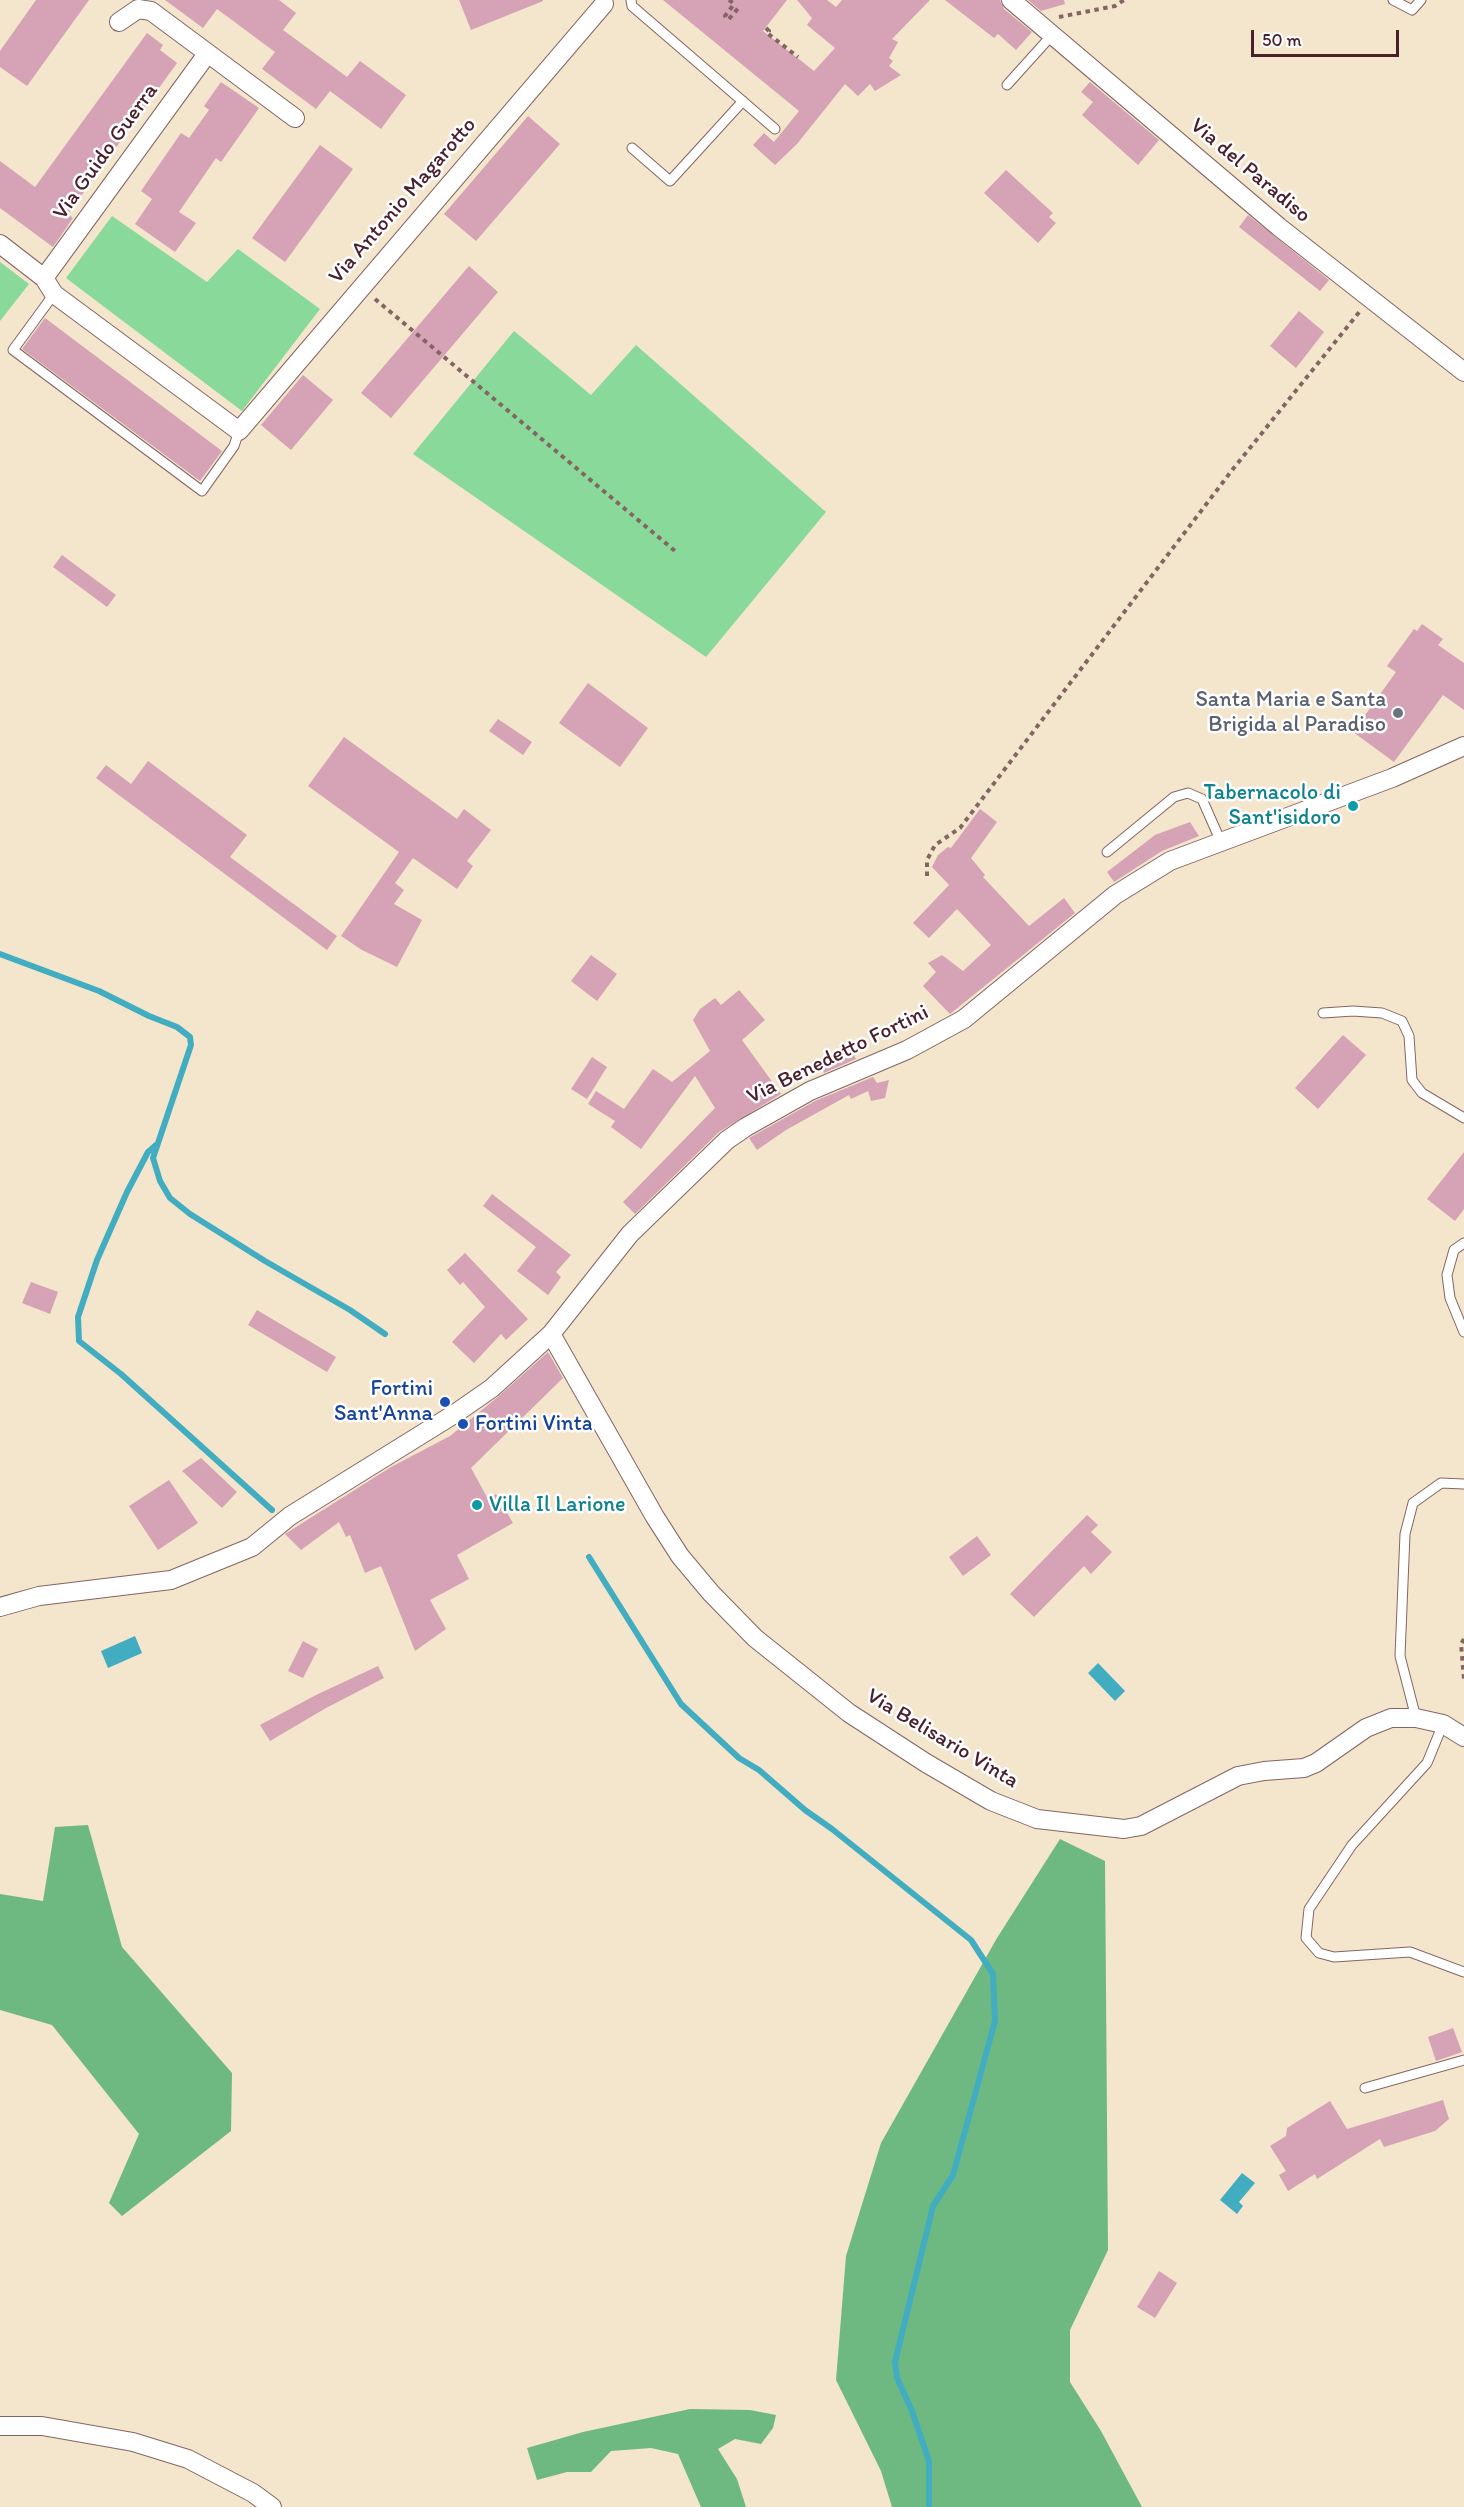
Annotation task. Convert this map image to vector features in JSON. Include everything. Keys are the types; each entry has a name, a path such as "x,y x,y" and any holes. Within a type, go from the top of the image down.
{"street":[{"name":"Via del Paradiso","path":"1011,0 1279,227 1464,372"},
{"name":"Via Antonio Magarotto","path":"238,431 604,4"},
{"path":"120,22 138,9 151,11 295,118"},
{"name":"Via Guido Guerra","path":"44,278 207,54"},
{"path":"0,244 44,278 54,294 238,431"},
{"name":"Via Benedetto Fortini","path":"0,1606 39,1596 171,1580 252,1547 290,1516 456,1413 492,1388 550,1334 630,1234 727,1140 746,1126 810,1091 907,1050 964,1019 1115,895 1170,861 1392,778 1464,746"},
{"name":"Via Belisario Vinta","path":"550,1334 655,1517 681,1556 711,1593 755,1638 849,1713 926,1763 992,1801 1037,1819 1124,1829 1141,1826 1238,1776 1264,1771 1304,1768 1316,1763 1366,1728 1391,1718 1416,1718 1443,1724 1464,1737"},
{"path":"0,2426 42,2426 133,2442 188,2459 253,2493 272,2507"}],"lane":[{"path":"631,0 632,6 776,129"},
{"path":"1393,0 1412,10 1421,0"},
{"path":"1007,85 1052,35"},
{"path":"632,148 670,181 743,101"},
{"path":"54,294 13,350 202,491 234,446 238,431"},
{"path":"1107,852 1174,797 1188,793 1202,799 1221,842"},
{"path":"1323,1013 1353,1011 1382,1013 1402,1021 1409,1036 1412,1080 1422,1093 1464,1118"},
{"path":"1464,1243 1454,1250 1447,1275 1450,1298 1464,1332"},
{"path":"1416,1718 1400,1656 1405,1534 1413,1503 1441,1483 1464,1484"},
{"path":"1443,1724 1427,1763 1352,1845 1309,1909 1306,1938 1319,1953 1334,1957 1410,1952 1464,1972"},
{"path":"1365,2088 1464,2060"}],"path":[{"path":"729,0 734,4 725,16 729,19 740,6"},
{"path":"1035,21 1093,12 1116,6 1124,0"},
{"path":"766,28 769,31 767,33 798,57"},
{"path":"360,287 675,551"},
{"path":"927,876 927,860 936,845 960,828 1233,469 1370,299"},
{"path":"1464,1639 1461,1644 1464,1679"}],"green space":[{"path":"112,216 207,282 238,249 320,309 242,411 66,278"},
{"path":"0,262 29,284 0,321"},
{"path":"514,331 591,395 636,345 826,512 706,657 413,454"},
{"path":"88,1825 122,1947 232,2073 231,2131 122,2216 109,2203 139,2134 52,2025 0,2010 0,1894 43,1901 55,1827"},
{"path":"1060,1839 1105,1861 1108,2250 1070,2330 1070,2382 1101,2431 1142,2507 892,2507 881,2471 836,2380 846,2256 881,2143 997,1938"},
{"path":"690,2409 750,2410 776,2415 773,2428 761,2444 735,2439 718,2449 737,2479 746,2507 701,2507 678,2454 651,2448 611,2451 591,2472 567,2472 537,2480 527,2448 583,2432"}],"water":[{"path":"135,1636 142,1653 108,1668 101,1651"},
{"path":"1098,1663 1125,1691 1115,1701 1088,1673"},
{"path":"1242,2173 1255,2183 1239,2202 1243,2206 1237,2214 1220,2200"}],"building":[{"path":"36,0 89,0 27,86 0,67 0,51"},
{"path":"165,0 279,0 296,13 283,30 347,77 360,61 406,95 381,129 330,91 316,109 262,69 275,52 217,9 203,28"},
{"path":"459,0 543,0 543,1 471,30"},
{"path":"663,0 787,0 763,31 814,71 835,48 807,25 812,18 797,0 827,0 836,7 842,0 930,0 892,39 898,42 889,58 893,61 889,66 901,75 875,91 870,84 858,96 845,84 797,144 775,165 753,145 764,133 774,142 799,111"},
{"path":"945,0 1000,0 1004,9 1032,32 1016,50 998,34 994,38"},
{"path":"1028,0 1064,0 1065,4 1041,11"},
{"path":"147,33 163,45 160,50 177,63 68,214 73,218 53,247 0,208 0,161 35,187"},
{"path":"221,82 259,108 221,162 216,158 179,212 196,223 175,252 135,224 152,199 141,191 181,133 189,138 209,110 204,106"},
{"path":"1090,82 1159,140 1138,165 1082,115 1093,102 1081,92"},
{"path":"528,116 560,144 476,241 444,214"},
{"path":"320,145 353,169 285,262 252,238"},
{"path":"1006,170 1053,213 1049,217 1056,223 1038,243 984,193"},
{"path":"1248,215 1329,280 1320,291 1239,227"},
{"path":"469,266 498,292 391,418 361,393"},
{"path":"1299,311 1324,332 1296,368 1270,346"},
{"path":"45,318 222,451 200,481 22,349"},
{"path":"303,375 333,400 291,450 261,425"},
{"path":"62,555 116,595 107,607 53,567"},
{"name":"Santa Maria e Santa Brigida al Paradiso","path":"1422,624 1443,639 1438,645 1464,663 1464,710 1443,695 1394,762 1353,732 1396,672 1387,666 1414,629 1417,631"},
{"path":"588,683 648,728 620,767 559,723"},
{"path":"498,719 532,742 523,755 489,731"},
{"path":"344,737 457,819 464,809 491,830 467,861 473,866 457,889 413,858 395,883 404,890 394,904 422,920 397,967 362,950 341,936 399,852 308,786"},
{"path":"148,761 247,835 230,857 337,936 327,950 96,778 106,765 131,784"},
{"path":"980,809 997,822 971,858 985,875 983,877 1029,926 1064,898 1075,913 950,1014 923,986 936,972 928,963 942,955 963,971 991,945 957,909 929,938 913,923 949,885 932,867 938,855 948,847 951,848"},
{"path":"1190,822 1199,836 1162,851 1114,882 1107,872 1155,835"},
{"path":"591,955 617,974 597,1001 571,981"},
{"path":"739,990 765,1020 742,1040 781,1094 719,1132 635,1214 623,1202 715,1108 695,1076 641,1149 611,1127 615,1121 588,1104 596,1091 624,1109 653,1069 672,1082 710,1051 693,1020 700,1009 715,998 721,1005"},
{"path":"1343,1035 1366,1055 1318,1109 1295,1088"},
{"path":"850,1048 856,1059 824,1073 819,1062"},
{"path":"592,1057 607,1067 587,1099 571,1089"},
{"path":"873,1077 877,1083 889,1080 885,1098 871,1101 868,1091 851,1099 849,1095 786,1130 757,1150 749,1138 815,1101"},
{"path":"1464,1152 1464,1209 1455,1221 1427,1199"},
{"path":"492,1194 571,1255 556,1272 561,1277 548,1295 517,1271 536,1247 483,1206"},
{"path":"465,1253 528,1319 506,1340 501,1334 474,1363 452,1342 485,1307 463,1282 460,1285 447,1270"},
{"path":"31,1282 58,1292 50,1314 22,1303"},
{"path":"257,1310 336,1357 327,1372 248,1325"},
{"path":"548,1352 563,1378 471,1468 488,1499 496,1494 513,1523 457,1555 469,1579 430,1600 446,1629 415,1651 381,1566 365,1573 350,1535 346,1537 339,1522 301,1550 285,1534 391,1467 450,1436"},
{"path":"201,1458 237,1492 222,1508 182,1471"},
{"path":"169,1480 198,1523 158,1550 129,1506"},
{"path":"1087,1515 1098,1525 1091,1532 1112,1552 1091,1574 1084,1566 1034,1617 1010,1594"},
{"path":"977,1536 991,1555 963,1576 949,1557"},
{"path":"303,1641 318,1649 303,1678 288,1671"},
{"path":"378,1666 384,1678 270,1741 260,1725 316,1695"},
{"path":"1453,2028 1462,2052 1436,2061 1428,2037"},
{"path":"1443,2100 1449,2119 1435,2131 1384,2147 1380,2139 1317,2179 1315,2174 1288,2191 1279,2175 1286,2171 1270,2146 1286,2136 1287,2128 1330,2101 1347,2129"},
{"path":"1159,2271 1177,2283 1155,2318 1137,2307"}],"waterway":[{"path":"0,954 99,991 177,1027 190,1037 191,1045 153,1158 160,1181 170,1198 190,1214 350,1310 385,1334"},
{"path":"156,1145 148,1152 127,1192 97,1260 78,1317 79,1341 121,1374 272,1510"},
{"path":"589,1557 681,1704 739,1758 759,1770 805,1810 971,1940 993,1974 995,2021 953,2175 933,2206 895,2362 897,2378 912,2411 929,2461 929,2507"}],"place":[{"name":"Santa Maria e Santa Brigida al Paradiso","path":"1398,713"},
{"name":"Tabernacolo di Sant'isidoro","path":"1353,806"},
{"name":"Fortini Sant'Anna","path":"445,1402"},
{"name":"Fortini Vinta","path":"463,1424"},
{"name":"Villa Il Larione","path":"477,1505"}]}
